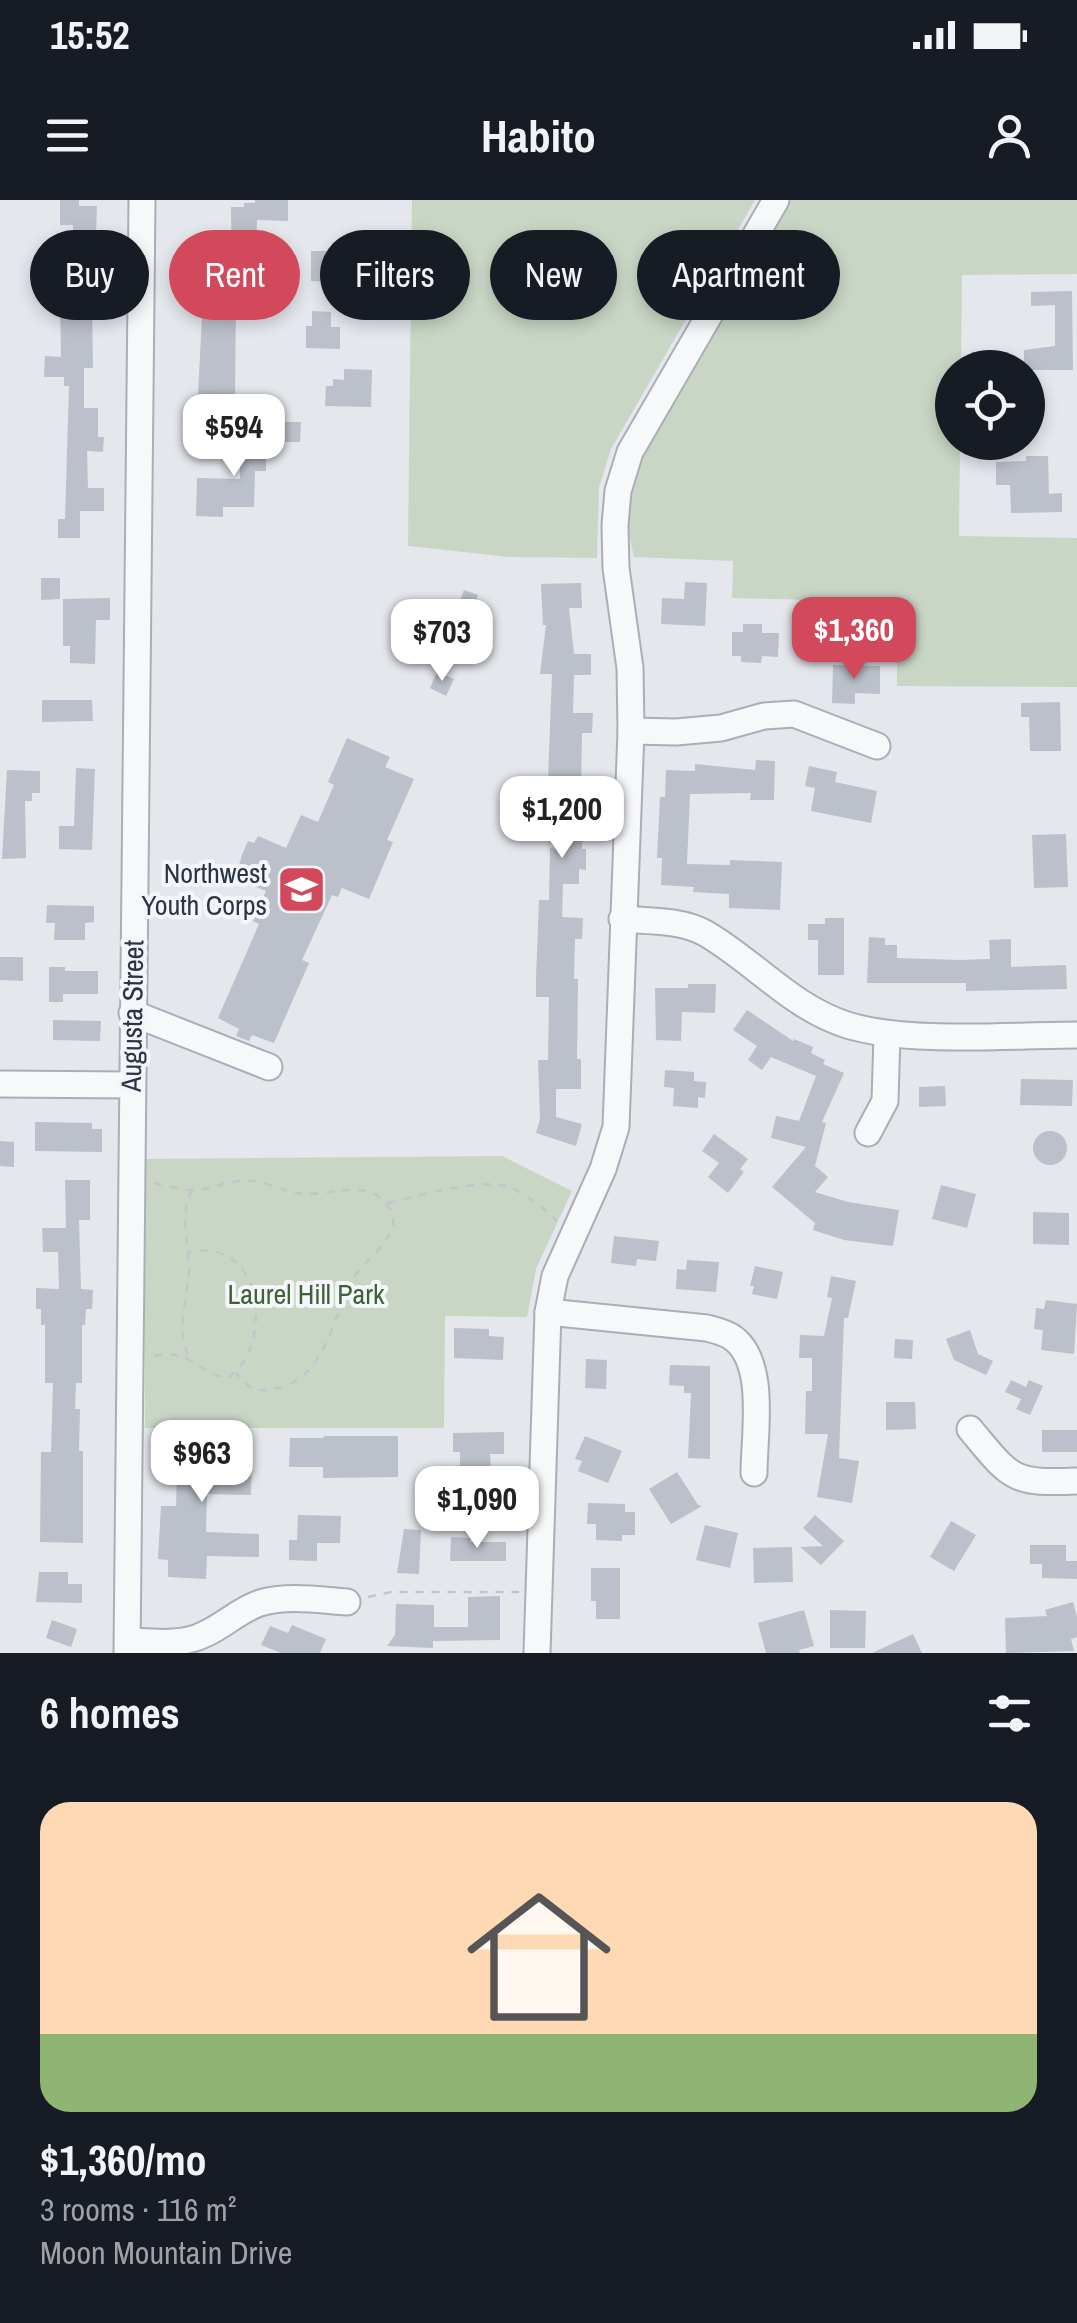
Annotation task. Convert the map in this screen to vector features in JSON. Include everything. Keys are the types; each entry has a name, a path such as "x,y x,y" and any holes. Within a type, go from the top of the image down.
{"street":[{"name":"Augusta Street","path":"128,1647 142,200"},
{"path":"536,1653 544,1338 555,1276 603,1168 616,1127 620,1073 622,919 632,731 630,668 616,568 618,491 630,452 776,200"},
{"path":"632,731 721,728 764,716 794,714 877,746"},
{"path":"622,919 666,922 702,931 805,1007 846,1024 886,1034 1077,1035"},
{"path":"132,1013 269,1067"},
{"path":"868,1133 885,1101 886,1034"},
{"path":"0,1084 131,1085"},
{"path":"548,1312 707,1328 731,1336 750,1356 756,1378 754,1472"},
{"path":"970,1429 1014,1478 1034,1483 1077,1482"},
{"path":"128,1647 178,1642 209,1644 242,1610 262,1602 347,1602"}],"path":[{"path":"131,1182 192,1190 250,1180 304,1194 368,1190 387,1204 391,1216 384,1246 352,1278 326,1348 314,1365 280,1389 268,1391 253,1390 236,1373"},
{"path":"387,1204 441,1188 504,1186 540,1206 572,1234"},
{"path":"189,1358 182,1328 188,1252 183,1234 192,1190"},
{"path":"130,1366 157,1354 189,1358 216,1377 228,1378 236,1373 251,1339 256,1313 249,1276 237,1262 218,1252 188,1252"},
{"path":"347,1602 391,1592 538,1593"}],"green space":[{"path":"412,200 755,200 738,230 637,230 637,320 686,320 611,449 599,487 597,558 509,557 408,546 411,320 470,320 470,230 412,230"},
{"path":"789,200 1077,200 1077,274 962,275 961,350 935,350 935,460 960,460 959,536 1077,538 1077,687 897,686 897,647 819,645 819,600 732,598 733,561 634,557 624,511 632,467 718,320 840,320 840,230 771,230"},
{"name":"Laurel Hill Park","path":"502,1156 572,1191 536,1269 527,1317 445,1316 444,1428 145,1428 144,1159"}],"building":[{"path":"60,200 79,200 79,206 97,206 96,230 73,230 73,225 60,225"},
{"path":"288,200 288,221 257,220 257,230 231,230 231,207"},
{"path":"311,251 320,251 320,281 311,281"},
{"path":"1072,291 1073,370 1045,370 1045,350 1024,350 1055,346 1055,305 1031,306 1031,292"},
{"path":"312,311 320,311 320,320 331,320 331,327 340,327 340,349 306,348 306,326 312,326"},
{"path":"60,320 92,320 93,368 84,368 84,408 98,408 98,437 104,437 103,452 87,451 88,488 104,488 104,511 80,511 80,538 58,538 58,519 65,519 69,386 64,386 64,377 44,377 45,356 61,357"},
{"path":"202,320 236,320 235,395 198,394"},
{"path":"344,369 372,370 371,407 325,406 326,386 333,386 333,379 344,380"},
{"path":"282,422 301,422 300,442 282,442"},
{"path":"240,430 266,430 266,471 255,471 254,507 223,507 223,517 196,516 197,478 240,479"},
{"path":"1048,456 1049,494 1062,493 1062,512 1011,513 1010,485 996,485 996,462 1045,460"},
{"path":"41,578 60,578 60,599 41,600"},
{"path":"685,582 707,583 705,626 661,624 662,598 684,599"},
{"path":"581,583 582,608 569,608 574,654 591,654 591,675 574,675 573,713 593,713 592,733 582,733 582,849 586,849 586,870 579,869 579,884 563,884 562,917 583,918 582,939 575,939 574,979 578,979 577,1059 581,1059 581,1089 556,1089 556,1117 582,1124 576,1146 536,1133 540,1119 538,1060 548,1060 549,997 536,997 536,978 539,900 549,900 550,848 556,849 558,780 548,780 552,674 540,674 546,625 541,584"},
{"path":"464,590 478,595 463,639 448,634"},
{"path":"110,598 110,620 96,620 95,664 70,663 70,646 63,646 63,599"},
{"path":"743,624 762,624 762,633 779,633 778,657 762,656 761,663 741,662 741,656 732,656 732,632 743,632"},
{"path":"833,665 880,666 880,694 855,693 855,704 832,703"},
{"path":"437,672 454,679 446,696 430,688"},
{"path":"42,700 92,700 93,721 42,722"},
{"path":"1060,702 1061,751 1030,751 1029,717 1021,717 1021,703"},
{"name":"Northwest Youth Corps","path":"347,738 390,757 385,767 414,779 387,840 393,842 369,899 342,888 338,897 332,895 302,960 309,963 274,1043 252,1035 249,1041 236,1036 239,1029 218,1018 259,924 253,921 266,891 246,883 248,877 237,872 242,855 248,841 254,843 258,836 286,848 301,815 318,822 334,785 328,782"},
{"path":"756,760 775,761 774,800 750,800 751,793 690,794 687,864 730,865 730,860 782,862 780,910 729,908 729,894 661,885 662,858 657,858 660,797 665,797 666,770 695,771 695,764 755,770"},
{"path":"809,766 837,772 835,782 877,791 871,823 811,811 815,788 805,786"},
{"path":"76,768 95,769 92,850 59,849 59,826 74,826"},
{"path":"7,770 40,771 40,793 32,793 32,801 25,801 26,858 2,859"},
{"path":"1066,834 1068,887 1034,888 1032,835"},
{"path":"47,905 94,906 94,922 85,923 85,940 54,940 55,923 46,923"},
{"path":"825,918 844,918 844,975 818,975 818,940 808,940 808,924 825,924"},
{"path":"869,937 885,938 885,945 897,945 897,958 960,960 990,959 989,940 1011,939 1011,967 1066,965 1067,989 966,991 966,983 867,983"},
{"path":"0,957 23,957 23,981 0,980"},
{"path":"49,967 98,971 98,994 63,994 63,1002 49,1002"},
{"path":"688,984 716,984 715,1013 682,1012 681,1041 656,1040 655,988 688,988"},
{"path":"747,1010 793,1041 813,1047 811,1053 825,1060 823,1064 844,1073 822,1122 826,1123 815,1166 828,1177 815,1192 899,1210 893,1246 844,1240 813,1230 815,1223 772,1187 806,1147 771,1138 776,1116 799,1121 816,1076 771,1057 762,1070 748,1060 757,1046 733,1030"},
{"path":"53,1020 101,1021 100,1041 53,1040"},
{"path":"665,1070 694,1072 694,1081 706,1082 705,1098 698,1097 698,1108 673,1106 674,1088 664,1087"},
{"path":"1021,1079 1073,1080 1072,1106 1020,1105"},
{"path":"945,1086 946,1106 919,1107 919,1087"},
{"path":"35,1122 92,1123 92,1129 102,1129 102,1152 35,1151"},
{"path":"1050,1131 1062,1136 1067,1148 1062,1160 1050,1165 1038,1160 1033,1148 1038,1136"},
{"path":"714,1134 748,1159 740,1169 744,1172 728,1193 708,1177 719,1163 702,1151"},
{"path":"0,1141 14,1142 14,1167 0,1166"},
{"path":"65,1180 90,1180 90,1220 79,1220 81,1289 93,1290 92,1309 86,1309 82,1325 82,1383 76,1383 75,1409 80,1409 79,1451 83,1451 83,1543 40,1542 41,1452 51,1452 53,1383 45,1383 45,1325 41,1325 41,1309 36,1309 36,1288 59,1289 58,1252 43,1252 42,1228 66,1228"},
{"path":"941,1185 976,1194 967,1228 932,1219"},
{"path":"1033,1212 1069,1213 1069,1245 1033,1244"},
{"path":"614,1236 659,1241 656,1261 637,1259 636,1266 611,1263"},
{"path":"687,1260 719,1262 716,1292 676,1289 677,1269 686,1270"},
{"path":"755,1266 783,1272 777,1299 752,1294"},
{"path":"831,1276 856,1281 848,1318 844,1318 839,1458 859,1461 852,1503 817,1497 828,1434 805,1434 806,1391 812,1391 812,1358 799,1358 800,1335 824,1336 832,1298 827,1297"},
{"path":"1046,1300 1077,1304 1074,1354 1041,1350 1043,1330 1034,1329 1036,1308 1044,1309"},
{"path":"454,1328 489,1329 489,1336 504,1337 503,1360 454,1358"},
{"path":"970,1330 978,1354 993,1361 986,1375 954,1360 946,1339"},
{"path":"895,1339 913,1340 912,1359 894,1358"},
{"path":"586,1359 607,1360 606,1389 585,1388"},
{"path":"670,1365 710,1366 710,1459 688,1458 691,1393 684,1393 684,1386 669,1385"},
{"path":"1011,1380 1026,1387 1029,1380 1043,1386 1030,1415 1016,1409 1021,1399 1005,1392"},
{"path":"886,1402 915,1402 916,1429 886,1430"},
{"path":"1042,1430 1077,1430 1077,1452 1042,1452"},
{"path":"504,1432 504,1454 490,1454 491,1474 460,1475 460,1452 453,1452 453,1433"},
{"path":"201,1433 201,1448 252,1449 251,1495 207,1494 206,1532 259,1534 259,1557 207,1556 206,1579 168,1577 168,1560 158,1559 161,1506 176,1506 177,1476 171,1477 171,1457 161,1458 160,1434"},
{"path":"398,1436 398,1477 323,1478 323,1467 289,1467 290,1438"},
{"path":"585,1436 622,1451 608,1483 578,1471 582,1461 575,1459"},
{"path":"677,1472 702,1506 671,1524 649,1489"},
{"path":"588,1503 625,1504 625,1512 635,1512 635,1535 622,1535 622,1541 596,1540 596,1524 587,1524"},
{"path":"298,1515 341,1516 340,1543 317,1543 317,1561 289,1560 289,1540 297,1540"},
{"path":"815,1515 844,1541 821,1565 800,1547 823,1546 803,1528"},
{"path":"951,1521 976,1535 954,1571 930,1557"},
{"path":"705,1525 738,1533 730,1568 696,1560"},
{"path":"404,1529 421,1530 419,1574 397,1573"},
{"path":"451,1537 470,1538 470,1542 506,1542 506,1561 450,1561"},
{"path":"1030,1545 1066,1545 1066,1561 1077,1561 1077,1579 1042,1578 1042,1564 1030,1564"},
{"path":"792,1547 793,1582 754,1583 753,1548"},
{"path":"591,1568 620,1568 620,1619 596,1619 596,1601 591,1601"},
{"path":"39,1572 68,1572 68,1584 82,1584 82,1603 36,1602"},
{"path":"500,1596 500,1640 433,1641 433,1648 387,1646 395,1635 396,1604 434,1605 434,1627 468,1627 468,1597"},
{"path":"1073,1602 1077,1617 1077,1637 1071,1639 1074,1651 1006,1653 1005,1618 1047,1616 1045,1610"},
{"path":"804,1610 814,1646 799,1650 800,1653 766,1653 758,1623"},
{"path":"830,1610 866,1611 865,1648 830,1648"},
{"path":"52,1620 77,1629 71,1647 46,1638"},
{"path":"292,1625 326,1639 320,1653 281,1653 261,1645 270,1626 288,1633"},
{"path":"913,1634 922,1653 872,1653"}],"place":[{"name":"Northwest Youth Corps","path":"302,889"}]}
